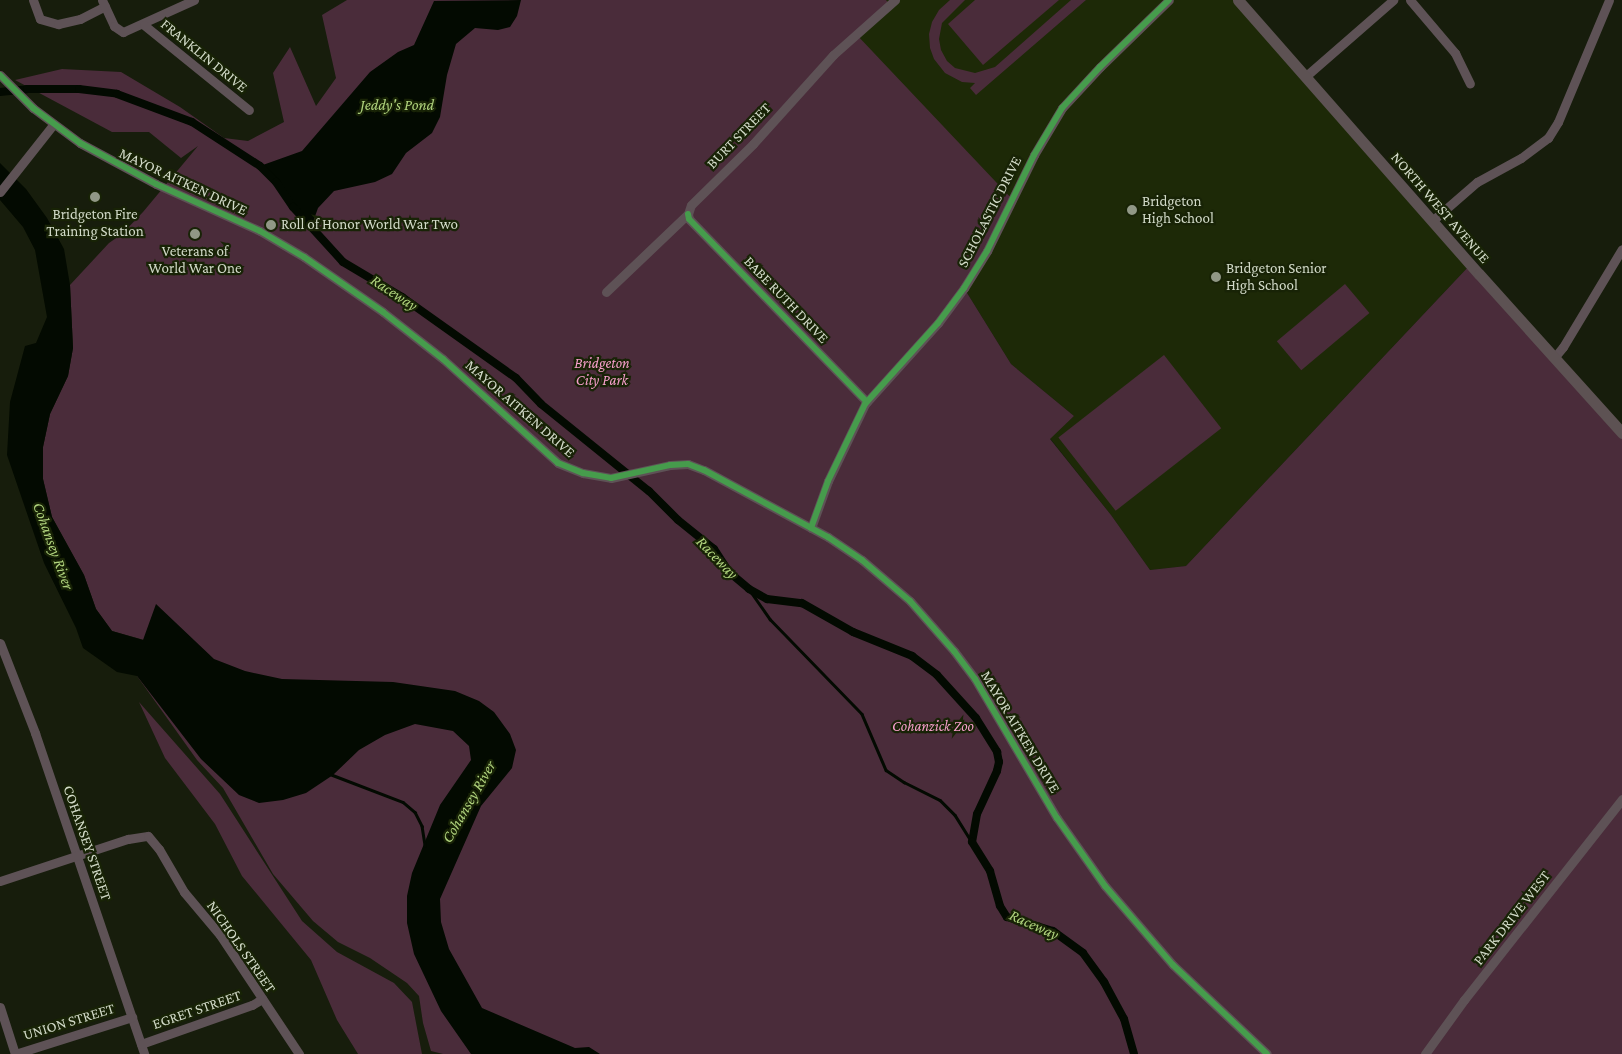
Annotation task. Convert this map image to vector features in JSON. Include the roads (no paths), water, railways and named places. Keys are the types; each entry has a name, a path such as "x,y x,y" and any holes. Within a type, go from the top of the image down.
{"main road":[{"name":"NORTH WEST AVENUE","path":"1238,0 1622,434"}],"street":[{"path":"33,0 40,19 58,24 80,19 103,3"},
{"path":"144,25 194,0"},
{"name":"BURT STREET","path":"606,292 688,214 691,205 753,144 832,55 895,0"},
{"name":"SCHOLASTIC DRIVE","path":"811,528 828,481 867,402 938,323 964,288 988,251 1034,155 1062,108 1100,67 1169,0"},
{"path":"1306,76 1394,0"},
{"path":"1410,0 1454,53 1470,84"},
{"path":"1432,221 1477,182 1522,158 1548,138 1558,122 1608,0"},
{"name":"FRANKLIN DRIVE","path":"103,3 114,26 121,32 144,25 249,110"},
{"name":"MAYOR AITKEN DRIVE","path":"0,75 10,87 53,125 116,165 238,220 304,257 383,312 443,359 558,463 583,473 611,478 670,465 688,464 704,470 840,544 883,577 930,623 954,650 986,695 1057,818 1105,886 1173,965 1268,1054"},
{"path":"0,192 21,168 53,125"},
{"name":"BABE RUTH DRIVE","path":"688,214 696,226 867,402"},
{"path":"1554,358 1564,347 1622,249"},
{"name":"COHANSEY STREET","path":"0,643 35,733 144,1054"},
{"name":"PARK DRIVE WEST","path":"1425,1054 1464,1000 1622,799"},
{"name":"NICHOLS STREET","path":"77,856 143,836 152,839 184,892 220,935 299,1054"},
{"path":"0,881 77,856"},
{"name":"EGRET STREET","path":"141,1044 252,1005 262,999"},
{"path":"0,1007 15,1054"},
{"name":"UNION STREET","path":"15,1054 132,1018"}],"water":[{"name":"Jeddy's Pond","path":"521,0 517,16 510,27 498,30 475,28 456,44 447,75 440,117 432,133 406,153 392,174 375,182 334,191 318,208 312,225 293,207 276,182 260,166 302,151 370,72 398,52 414,45 434,1"},
{"name":"Cohansey River","path":"0,163 26,189 47,218 64,249 70,285 73,348 68,376 50,414 43,447 43,479 52,517 84,575 96,609 112,631 143,640 156,604 214,659 245,671 282,679 393,682 455,691 479,701 494,712 510,734 516,750 512,768 481,806 440,899 441,922 449,949 482,1008 575,1048 589,1047 600,1054 471,1054 441,1011 414,954 407,923 407,896 412,873 440,805 471,760 469,746 453,731 415,724 385,735 359,750 333,775 306,793 283,800 259,803 239,795 201,759 137,676 117,672 83,648 76,628 44,563 7,455 10,402 25,346 36,343 47,317 35,250 23,227 0,200"}],"waterway":[{"name":"Raceway","path":"0,92 27,89 79,89 117,94 192,122 260,166 276,182 293,207 343,262 402,297 516,378 541,404 649,491 678,520 714,549 729,572 749,589 767,599 802,603 853,632 912,656 937,675 976,718 997,752 999,762 997,771 977,814 972,842 990,871 1000,906 1007,917 1053,931 1083,953 1104,982 1124,1019 1134,1054"},
{"name":"Raceway","path":"749,589 770,619 862,714 886,770 904,782 940,800 955,815 972,842"},
{"path":"330,774 403,802 415,812 422,826 425,846"}],"place":[{"name":"Bridgeton Fire Training Station","path":"95,197"},
{"name":"Bridgeton High School","path":"1132,210"},
{"name":"Roll of Honor World War Two","path":"271,225"},
{"name":"Veterans of World War One","path":"195,234"},
{"name":"Bridgeton Senior High School","path":"1216,277"}],"park label":[{"name":"Bridgeton City Park","path":"602,372"},
{"name":"Cohanzick Zoo","path":"933,727"}]}
